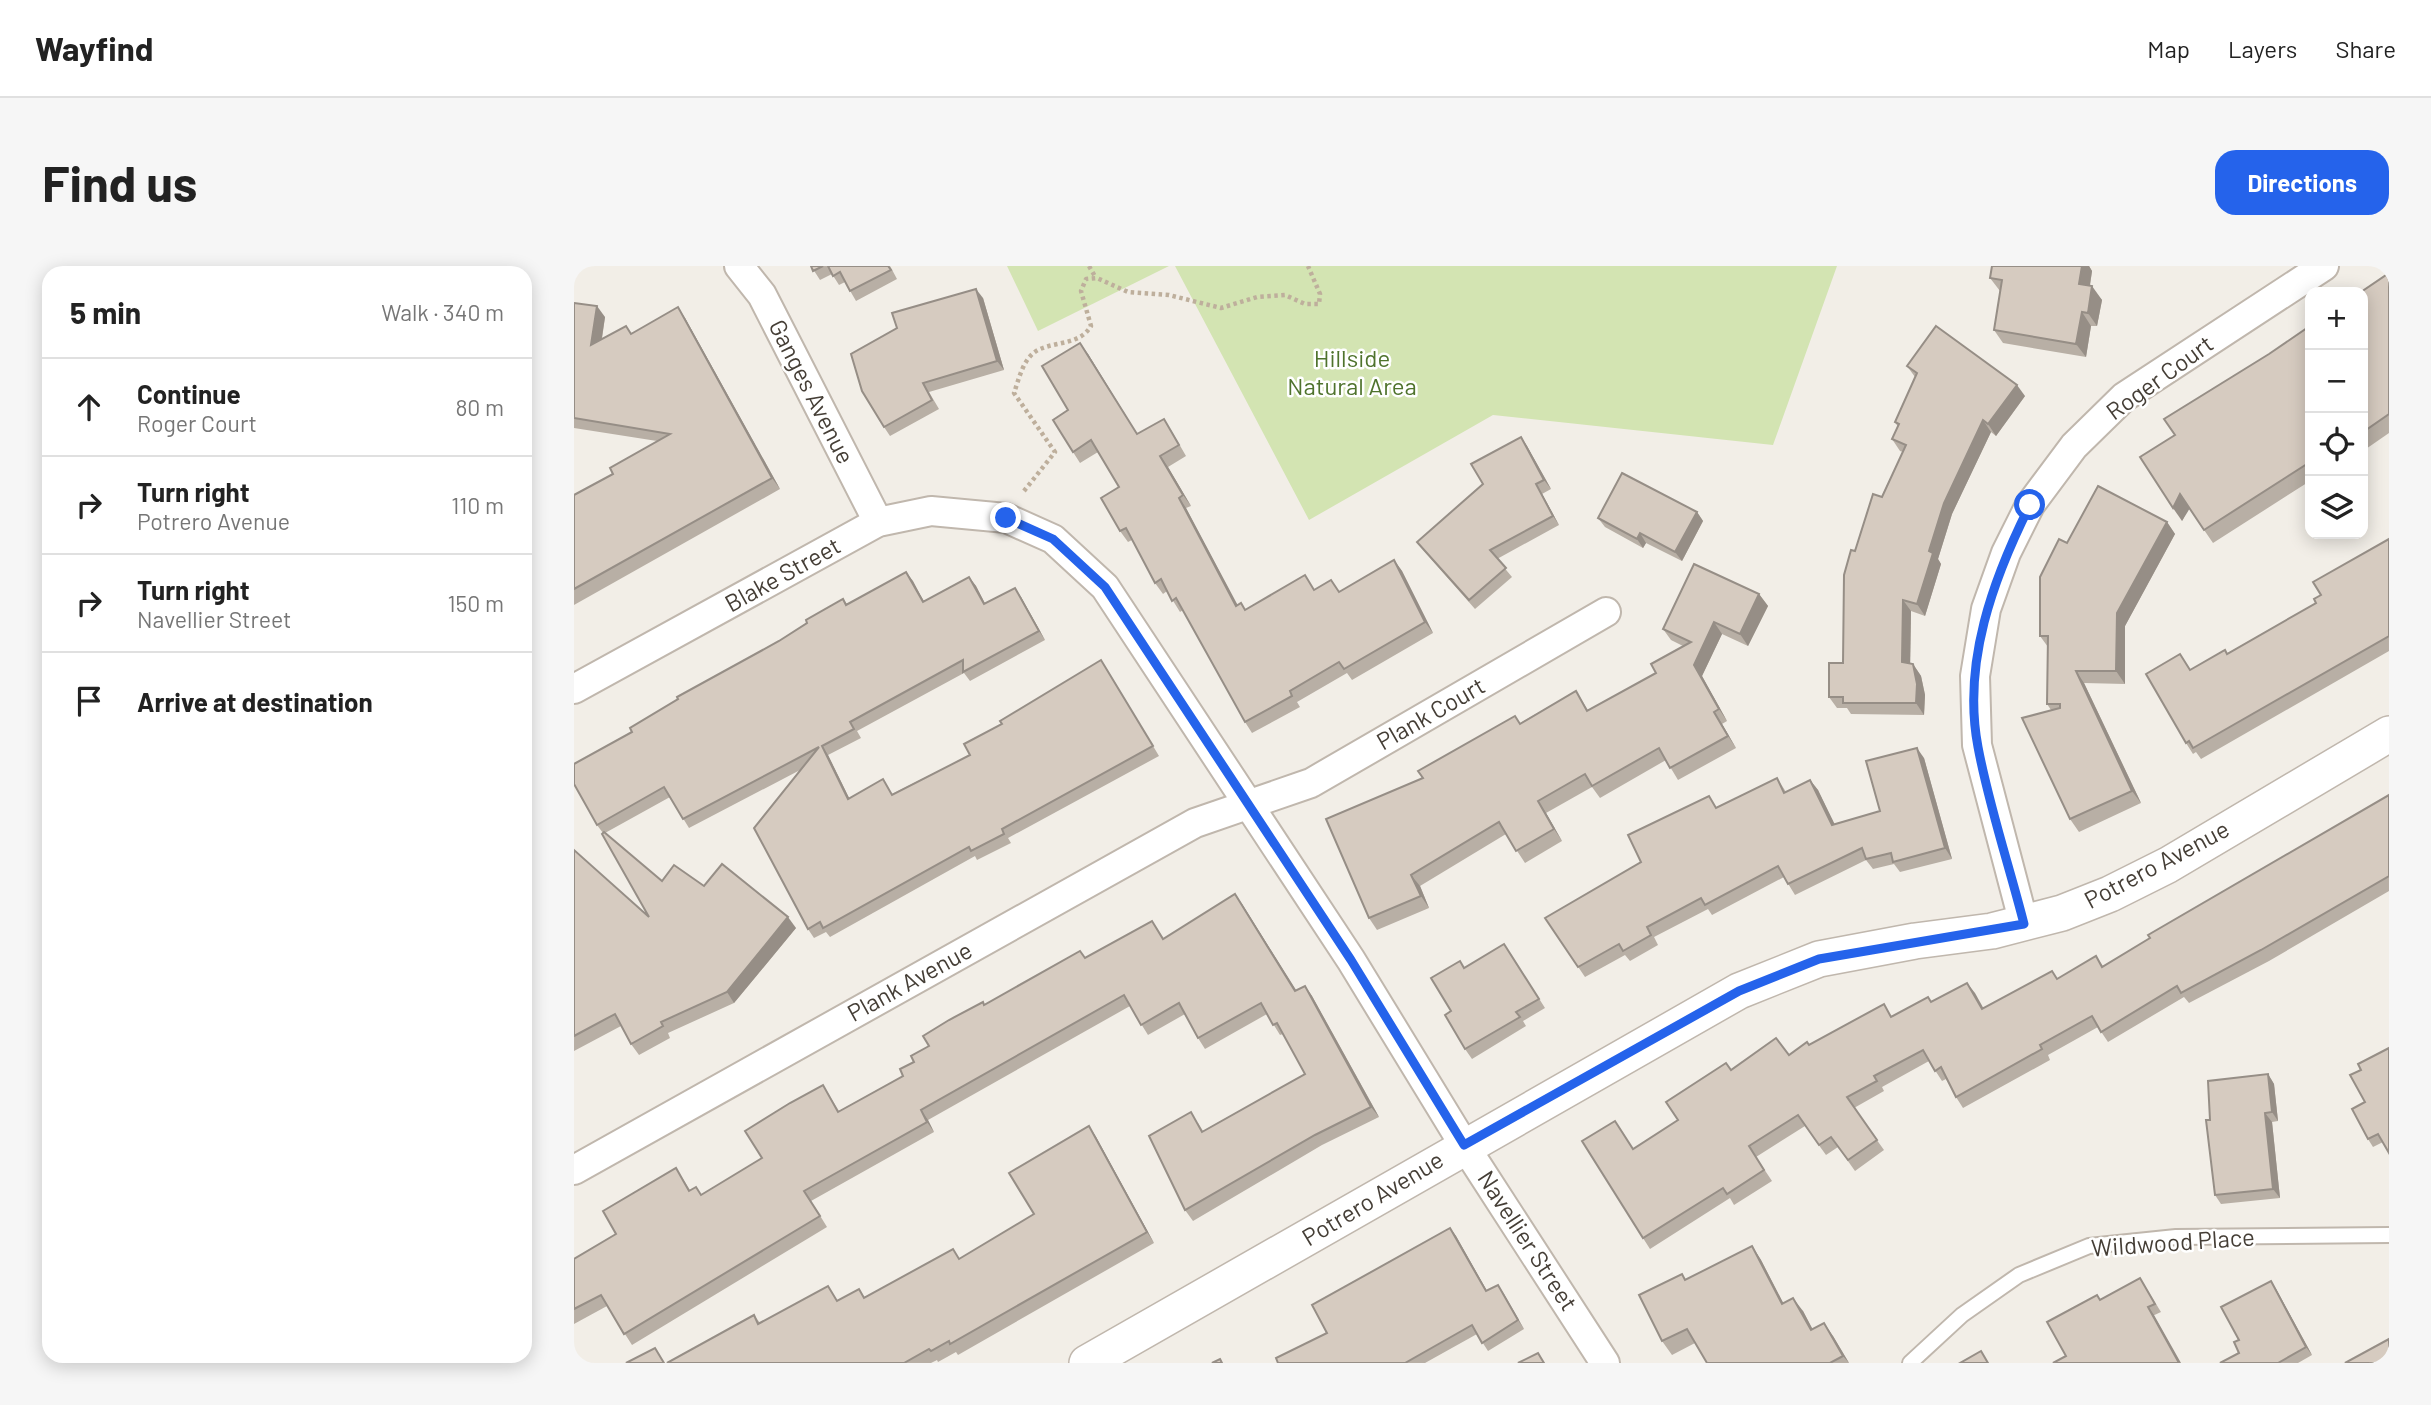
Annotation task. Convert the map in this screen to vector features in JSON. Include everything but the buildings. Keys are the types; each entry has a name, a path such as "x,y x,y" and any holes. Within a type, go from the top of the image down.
{"street":[{"name":"Ganges Avenue","path":"739,266 762,295 878,522"},
{"name":"Roger Court","path":"2024,924 1978,745 1975,677 1986,609 2006,553 2030,505 2074,446 2124,397 2324,266"},
{"name":"Blake Street","path":"574,689 878,522 931,511 1006,518"},
{"name":"Navellier Street","path":"1006,518 1053,539 1105,587 1251,805 1464,1145 1605,1363"},
{"name":"Plank Court","path":"1251,805 1311,783 1606,612"},
{"name":"Potrero Avenue","path":"1087,1363 1341,1219 1464,1145 1739,991 1808,964 1915,941 2024,924 2110,894 2156,871 2389,734"},
{"name":"Plank Avenue","path":"574,1170 1195,823 1251,805"}],"lane":[{"name":"Wildwood Place","path":"1910,1363 1962,1315 2019,1275 2089,1246 2176,1237 2389,1235"}],"path":[{"path":"1088,266 1097,278 1128,292 1169,295 1221,308 1257,297 1285,295 1305,304 1319,304 1320,294 1308,266"},
{"path":"1006,518 1034,475 1055,452 1014,393 1024,365 1036,351 1066,343 1087,333 1091,326 1081,291 1086,279 1097,278"}],"green space":[{"path":"1007,266 1169,266 1038,331"},
{"name":"Hillside Natural Area","path":"1175,266 1837,266 1773,445 1493,415 1309,520"}],"route":[{"path":"1006,518 1053,539 1105,587 1351,960 1464,1145 1739,991 1819,959 2024,924 1978,745 1975,677 1986,609 2006,553 2030,505"}]}
